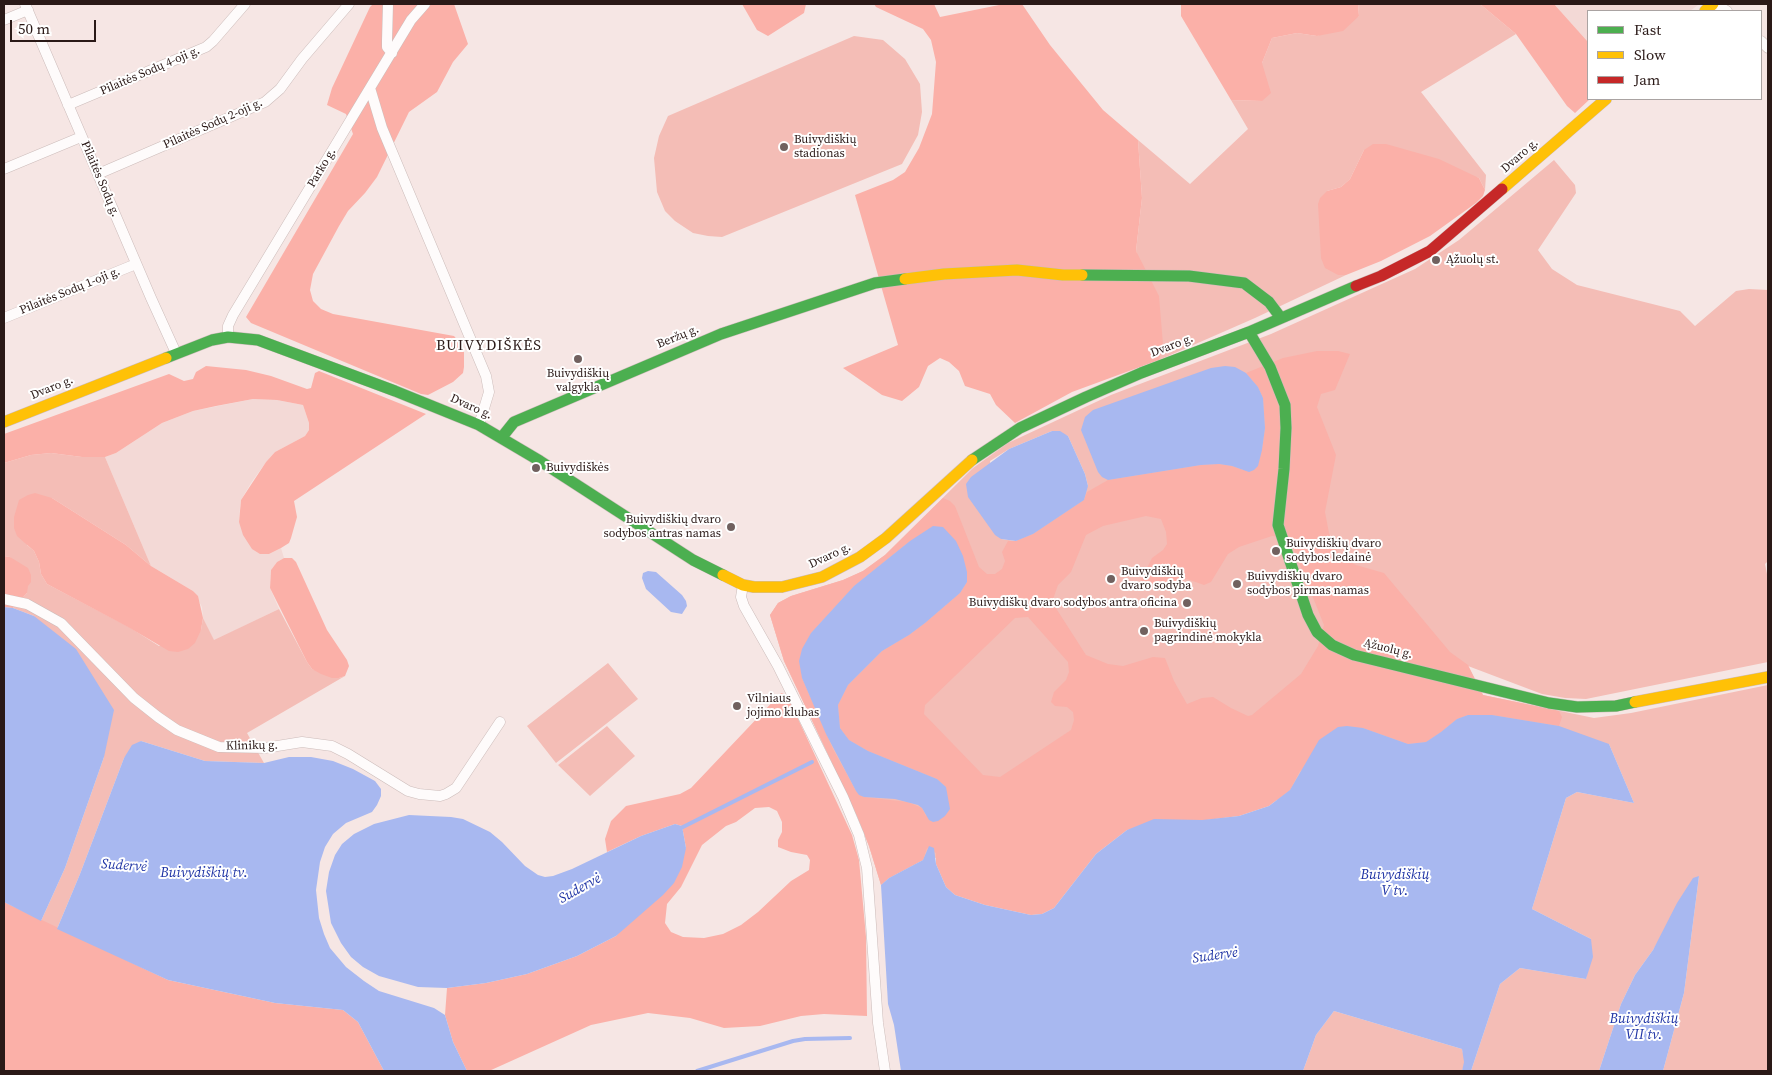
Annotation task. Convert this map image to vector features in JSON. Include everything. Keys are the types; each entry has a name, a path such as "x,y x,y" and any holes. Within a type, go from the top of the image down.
{"main road":[{"name":"Dvaro g.","path":"4,422 212,340 228,337 258,340 395,390 479,425 502,437 693,560 743,585 754,588 782,587 822,577 860,558 886,538 973,459 996,442 1020,428 1133,377 1249,332 1381,276 1430,251 1448,238 1605,100"},
{"name":"Beržų g.","path":"502,437 514,422 721,334 875,283 944,274 1017,270 1063,276 1111,274 1189,276 1244,283 1269,302 1281,318"},
{"name":"Ąžuolų g.","path":"1249,332 1270,367 1285,405 1284,469 1278,525 1308,614 1317,632 1332,645 1354,655 1550,703 1577,707 1616,706 1768,677"}],"street":[{"name":"Pilaitės Sodų 4-oji g.","path":"68,105 198,52 213,41 245,4"},
{"name":"Pilaitės Sodų 2-oji g.","path":"98,174 265,102 280,89 302,59 349,4"},
{"path":"388,4 387,47 392,52"},
{"name":"Parko g.","path":"228,337 228,326 233,315 411,20 425,4"},
{"path":"1714,4 1725,10"},
{"name":"Pilaitės Sodų g.","path":"27,7 136,264 176,353"},
{"path":"4,20 27,7"},
{"path":"370,88 382,128 486,376 489,392 479,425"},
{"path":"4,169 82,137"},
{"name":"Pilaitės Sodų 1-oji g.","path":"4,318 136,264"},
{"path":"743,585 741,597 744,606 778,666 843,797 859,835 867,868 878,1023 885,1071"},
{"name":"Klinikų g.","path":"4,599 28,604 61,623 134,698 158,717 177,730 220,747 265,748 302,742 332,746 408,791 440,796 456,788 500,722"}],"shaded area":[{"path":"373,4 454,4 468,44 453,62 437,92 409,112 377,177 348,211 339,226 313,274 310,290 313,301 321,309 333,314 454,336 464,352 463,373 453,382 428,395 421,394 251,323 246,317 353,134 346,114 327,105 332,88"},
{"path":"742,4 806,4 804,13 768,36 757,30"},
{"path":"874,4 934,4 940,17 1004,4 1022,4 1050,45 1103,110 1138,140 1142,198 1136,251 1159,296 1163,344 1159,360 1072,392 1015,423 996,405 990,394 965,386 959,371 949,362 940,358 928,366 919,387 902,401 882,395 843,368 898,345 855,195 893,180 905,172 919,148 932,114 936,62 931,40 923,29 876,7"},
{"path":"1181,4 1358,4 1359,16 1343,31 1317,36 1297,33 1272,38 1262,63 1271,93 1262,101 1231,100 1181,16"},
{"path":"1358,4 1480,4 1516,34 1421,92 1486,175 1485,190 1479,178 1364,150 1350,179 1341,187 1327,191 1338,275 1346,275 1159,360 1136,251 1142,198 1138,140 1190,184 1248,129 1231,100 1262,101 1262,63 1272,38 1297,33 1317,36 1359,16"},
{"path":"1480,4 1554,4 1587,41 1587,100 1589,100 1575,113 1567,106 1516,34"},
{"path":"1554,4 1698,5 1691,10 1587,10 1587,41"},
{"name":"Buivydiškių stadionas","path":"854,36 883,40 905,59 920,84 922,112 918,135 902,164 722,237 693,233 675,221 665,211 657,192 654,158 659,136 668,116"},
{"path":"1373,144 1386,144 1439,159 1479,178 1485,190 1483,196 1476,203 1430,236 1381,261 1346,275 1338,275 1325,268 1321,258 1318,204 1320,198 1327,191 1341,187 1350,179 1364,150"},
{"path":"1554,160 1575,185 1576,193 1538,250 1552,269 1577,285 1680,311 1695,326 1736,291 1749,289 1768,290 1768,561 1765,564 1768,579 1768,662 1586,699 1542,694 1468,666 1483,695 1594,718 1631,713 1768,685 1768,1071 1663,1071 1684,993 1699,876 1653,950 1635,975 1621,1004 1599,1071 1471,1071 1500,984 1520,968 1586,979 1591,939 1532,909 1566,798 1577,792 1634,803 1609,744 923,860 889,878 881,885 857,816 784,661 770,615 778,603 791,596 843,580 863,571 885,555 973,468 1008,443 1111,395 1271,334 1415,269 1459,240","holes":["1052,431 1068,436 1085,474 1088,486 1016,541 1001,539 990,461 1009,449"]},
{"path":"1317,351 1338,351 1350,354 1335,390 1321,394 1317,407 1336,455 1325,512 1329,533 1340,557 1356,565 1384,573 1450,652 1468,665 1483,695 1559,711 1562,717 1559,726 1492,715 1468,715 1457,719 1426,742 1408,744 1363,728 1300,771 1290,790 1269,806 1239,816 1127,830 1096,854 1054,908 1042,914 1031,915 985,905 955,895 946,887 936,864 936,853 927,848 923,860 889,878 881,885 857,816 784,661 770,615 778,603 791,596 843,580 863,571 885,555 943,498 955,506 979,567 987,574 995,574 1002,569 1005,561 1002,552 1008,541 1016,541 1033,534 1084,500 1087,492 1108,480 1201,465 1219,464 1243,470 1262,450 1265,428 1263,398 1258,387 1246,373 1283,358","holes":["1146,516 1161,519 1166,532 1167,544 1163,550 1152,558 1141,580 1148,587 1159,589 1187,579 1204,585 1211,582 1228,554 1239,547 1272,536 1290,540 1324,625 1318,646 1301,674 1252,715 1248,716 1213,697 1202,698 1187,704 1174,681 1165,658 1153,657 1123,666 1108,664 1086,655 1052,602 1058,585 1071,572 1086,535 1103,526","910,541 967,572 967,582 960,593 909,635 882,651 848,685 838,705 840,728 849,740 868,751 937,779 946,787 926,816 922,808 908,802 864,797 856,791 833,749 802,678 811,633 854,586","1028,617 1068,662 1069,672 1066,680 1054,692 1051,702 1055,706 1067,707 1073,712 1074,720 1071,730 1000,777 983,775 924,714 925,705 1015,618"]},
{"path":"206,366 246,370 271,376 307,389 311,388 315,373 319,371 426,414 294,501 297,517 289,543 269,554 260,554 252,549 243,535 239,522 241,500 266,462 275,452 305,436 309,430 309,423 303,405 277,400 253,399 216,406 193,411 162,423 116,453 105,457 82,457 51,453 31,455 4,463 4,434 169,374 184,381 193,379 196,372"},
{"path":"253,399 277,400 303,405 309,423 309,430 305,436 275,452 251,483 241,500 239,522 269,554 281,548 284,558 277,562 271,570 270,588 279,609 214,641 203,618 202,607 193,591 151,566 105,457 116,453 162,423 193,411"},
{"path":"51,453 82,457 105,457 151,566 126,545 52,498 27,545 34,551 39,562 41,574 47,584 129,627 159,646 201,630 203,618 214,640 279,609 312,669 339,678 345,676 247,733 264,763 205,761 141,741 124,758 57,929 41,921 65,868 104,757 34,616 13,608 27,593 10,557 4,556 4,463 31,455"},
{"path":"35,493 52,498 126,545 151,566 193,591 198,596 203,618 201,630 195,643 188,649 178,652 169,651 47,584 41,574 39,562 34,551 17,536 14,528 14,517 19,500"},
{"path":"4,556 10,557 28,568 31,575 31,582 27,593 13,608 4,607"},
{"path":"284,558 292,558 296,562 327,630 347,660 349,666 345,676 332,678 321,674 312,669 307,662 270,588 271,570 277,562"},
{"path":"608,663 638,699 556,763 527,726"},
{"path":"781,693 787,695 852,835 859,860 866,937 867,1016 824,1014 801,1016 760,1026 724,1028 690,1018 648,1013 591,1025 489,1071 467,1071 453,1042 445,1015 447,988 486,983 527,974 577,956 616,936 686,848 682,826 675,824 641,836 607,852 605,839 611,821 626,806 680,794 691,788","holes":["769,807 777,811 782,822 782,832 778,840 778,847 807,855 810,860 809,870 791,881 741,925 723,934 704,938 683,937 671,932 665,923 667,904 681,887 702,845 726,826 736,822 755,808"]},
{"path":"607,726 635,756 590,796 558,765"},
{"path":"4,902 168,980 275,1003 343,1010 358,1022 384,1071 4,1071"},
{"path":"1334,1011 1462,1049 1465,1062 1462,1071 1303,1071 1316,1035"}],"water":[{"path":"1235,367 1246,373 1258,387 1263,398 1265,428 1258,466 1254,470 1249,472 1219,464 1201,465 1108,480 1102,477 1098,472 1081,430 1085,417 1093,410 1211,368"},
{"path":"1052,431 1060,431 1068,436 1085,474 1088,486 1084,500 1033,534 1016,541 1001,539 995,535 968,497 966,484 971,477 1009,449"},
{"path":"933,526 943,527 956,541 963,556 967,572 967,582 960,593 925,623 882,651 848,685 838,705 840,728 849,740 868,751 937,779 946,787 950,809 945,816 933,822 929,820 918,805 895,799 859,795 826,734 802,678 799,661 802,649 811,633 854,586 910,541"},
{"path":"648,571 656,572 682,595 687,606 682,614 671,612 646,589 642,578 643,573"},
{"path":"4,607 13,608 34,616 76,649 114,710 104,757 65,868 41,921 4,902"},
{"name":"Buivydiškių V tv.","path":"1468,715 1492,715 1559,726 1609,744 1634,803 1577,792 1566,798 1532,909 1591,939 1593,957 1586,979 1520,968 1500,984 1471,1071 1462,1071 1464,1062 1462,1049 1334,1011 1316,1035 1303,1071 901,1071 894,1025 888,1004 881,885 889,878 923,860 929,846 934,848 936,864 946,887 955,895 985,905 1031,915 1042,914 1054,908 1096,854 1127,830 1154,819 1202,820 1239,816 1269,806 1290,790 1319,740 1338,727 1363,728 1408,744 1426,742 1457,719"},
{"name":"Buivydiškių tv.","path":"141,741 205,761 264,763 289,757 311,757 333,761 375,781 381,789 381,796 377,805 372,812 346,823 333,834 325,847 320,862 316,890 319,918 324,934 330,948 346,967 364,981 379,991 434,1008 445,1015 453,1042 467,1071 384,1071 358,1022 343,1010 275,1003 168,980 57,929 124,758 132,745"},
{"path":"409,815 463,819 490,832 525,866 538,875 545,877 572,869 641,836 675,824 682,826 686,848 682,867 674,883 616,936 577,956 527,974 486,983 447,988 418,987 379,976 363,967 351,957 341,943 331,923 326,891 329,872 335,855 342,844 354,834 374,824"},
{"name":"Buivydiškių VII tv.","path":"1699,876 1684,993 1663,1071 1599,1071 1621,1004 1635,975 1653,950 1677,903 1693,878"}],"waterway":[{"name":"Sudervė","path":"679,829 812,762"},
{"path":"697,1071 793,1041 850,1038"}],"traffic: fast":[{"path":"1082,275 1189,276 1244,283 1269,302 1281,318"},
{"path":"502,437 514,422 721,334 875,283 905,279"},
{"path":"972,460 1020,428 1086,397 1141,373 1249,332 1356,286"},
{"path":"1249,332 1270,367 1285,405 1284,469 1278,525 1308,615 1317,632 1332,645 1354,655 1549,703 1577,707 1616,706 1635,702"},
{"path":"166,358 212,340 228,337 258,340 395,391 479,425 540,461 693,560 723,575"}],"traffic: slow":[{"path":"1706,10 1713,4"},
{"path":"1502,189 1605,100"},
{"path":"905,279 944,274 1017,270 1082,275"},
{"path":"4,422 166,358"},
{"path":"723,575 743,585 754,587 782,587 822,577 860,557 886,538 972,460"},
{"path":"1635,702 1768,677"}],"traffic: jam":[{"path":"1356,286 1381,276 1430,251 1502,189"}],"place":[{"name":"Buivydiškių stadionas","path":"784,147"},
{"name":"Ąžuolų st.","path":"1436,260"},
{"name":"Buivydiškių valgykla","path":"578,359"},
{"name":"Buivydiškės","path":"536,468"},
{"name":"Buivydiškių dvaro sodybos antras namas","path":"731,527"},
{"name":"Buivydiškių dvaro sodybos ledainė","path":"1276,551"},
{"name":"Buivydiškių dvaro sodyba","path":"1111,579"},
{"name":"Buivydiškių dvaro sodybos pirmas namas","path":"1237,584"},
{"name":"Buivydiškų dvaro sodybos antra oficina","path":"1187,603"},
{"name":"Buivydiškių pagrindinė mokykla","path":"1144,631"},
{"name":"Vilniaus jojimo klubas","path":"737,706"}],"district":[{"name":"BUIVYDIŠKĖS","path":"489,346"}]}
